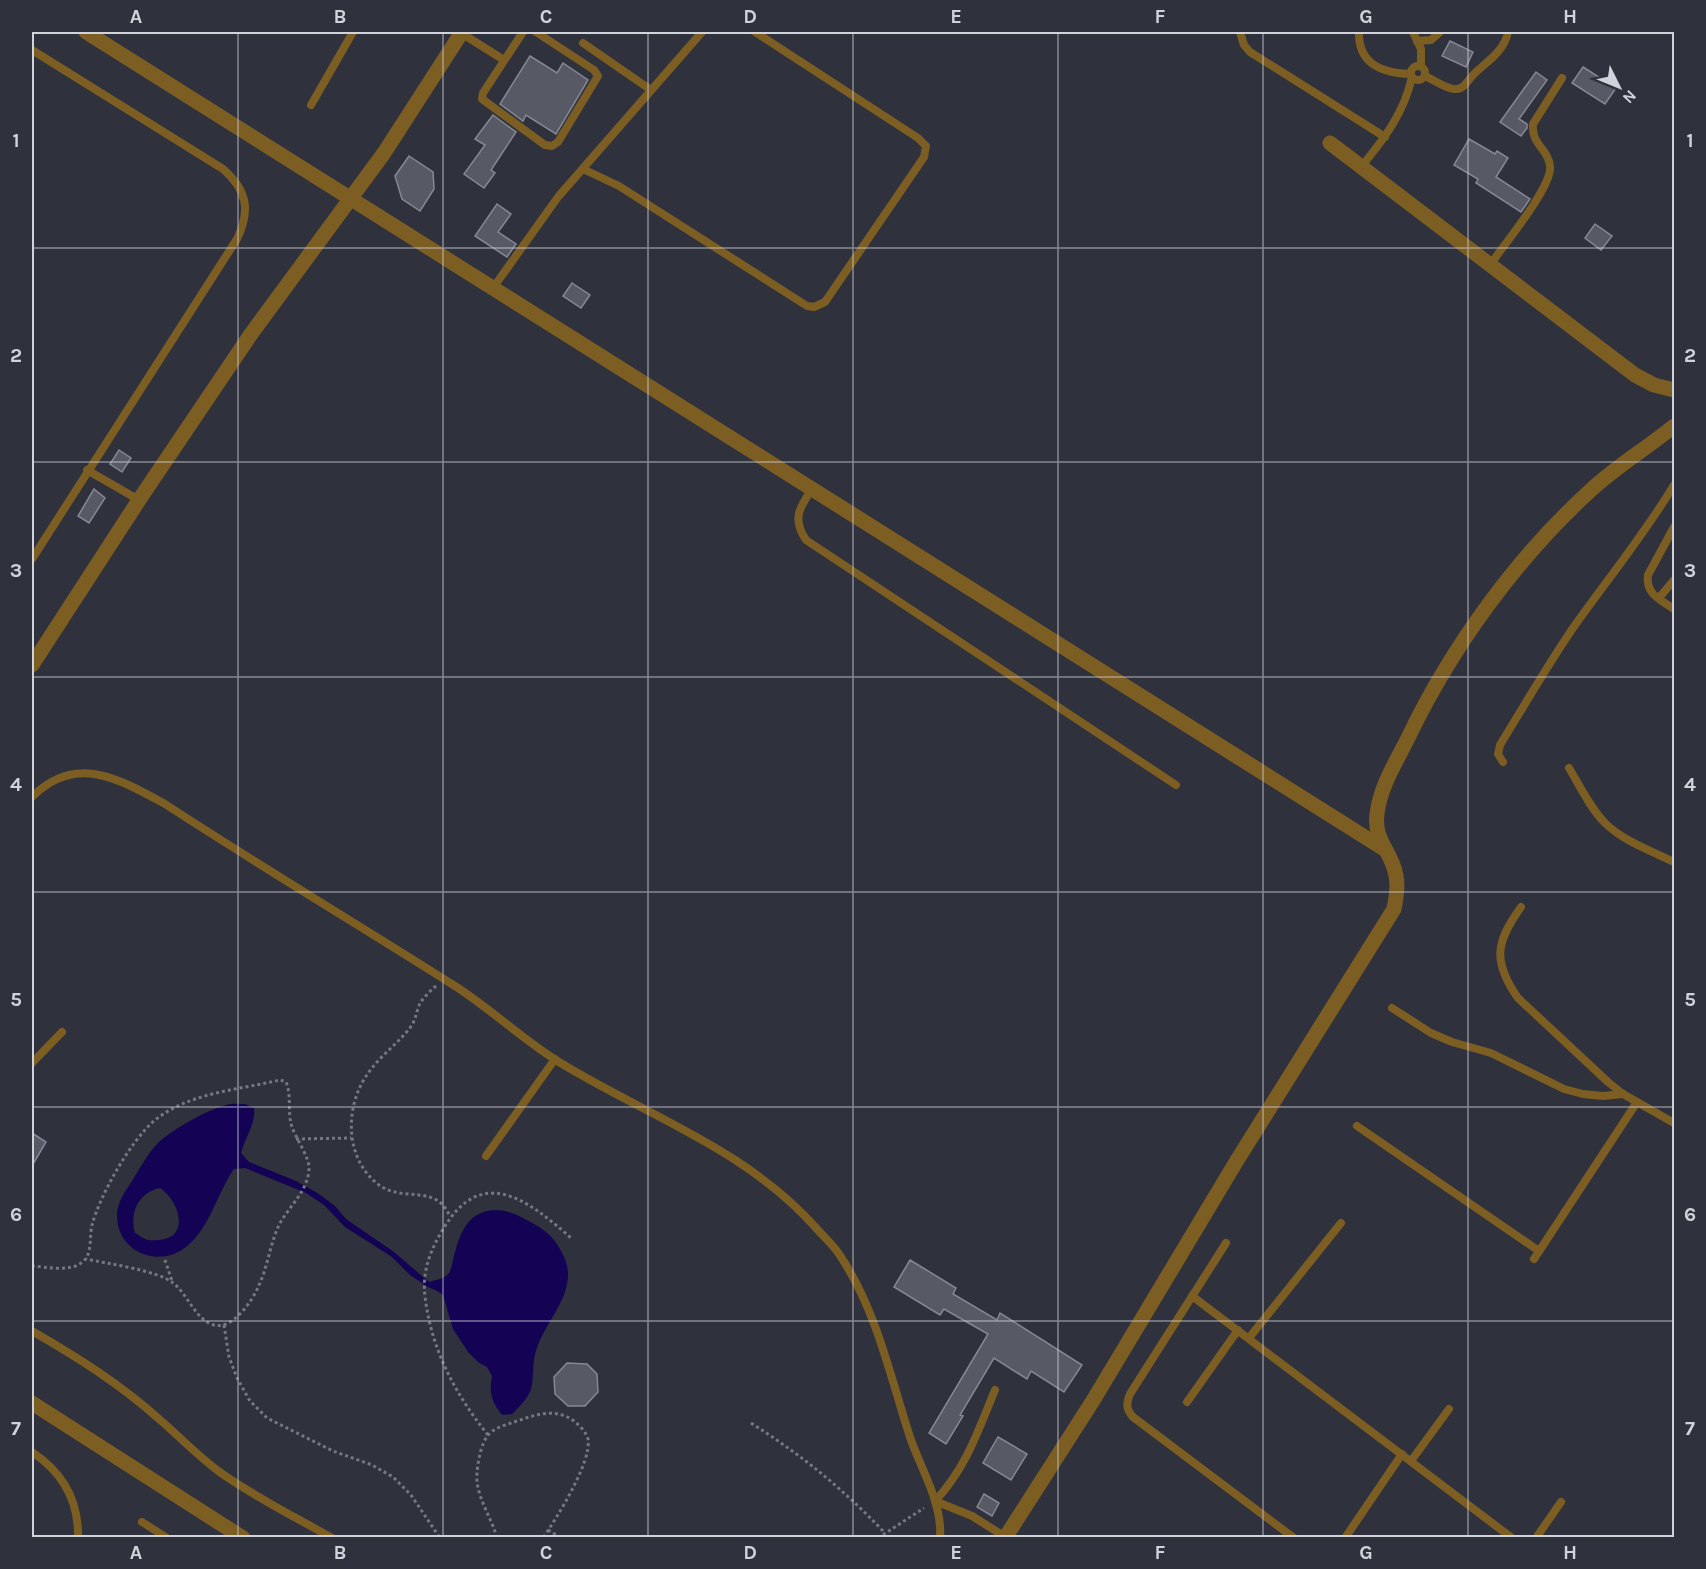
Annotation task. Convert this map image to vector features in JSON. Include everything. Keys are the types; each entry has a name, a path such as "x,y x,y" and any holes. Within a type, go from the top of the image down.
{"street":[{"path":"86,32 1384,849"},
{"path":"32,665 139,500 283,288 351,198 422,96 461,32"},
{"path":"1330,143 1635,375 1654,385 1674,390"},
{"path":"1006,1537 1094,1399 1236,1162 1394,909 1398,886 1393,864 1378,833 1377,815 1380,798 1413,727 1442,675 1475,625 1511,577 1550,532 1591,490 1674,426"},
{"path":"32,1403 243,1538"}],"lane":[{"path":"311,105 353,32"},
{"path":"461,32 504,60"},
{"path":"523,32 483,93 482,99 545,145 552,146 556,144 598,76 592,68 536,32"},
{"path":"493,288 540,219 702,32"},
{"path":"583,169 620,186 807,306 814,307 825,302 924,158 926,146 755,32"},
{"path":"1240,32 1244,45 1250,52 1385,137"},
{"path":"1359,32 1359,43 1363,52 1376,67 1394,74 1412,76 1419,81 1425,76"},
{"path":"1413,32 1420,49 1420,66 1426,72 1425,76"},
{"path":"1418,42 1431,40 1440,32"},
{"path":"1425,76 1454,89 1461,88 1498,53 1508,32"},
{"path":"583,43 651,90"},
{"path":"32,50 223,169 235,180 243,193 246,209 244,224 237,239 32,559"},
{"path":"1361,168 1402,110 1413,69 1420,66"},
{"path":"1490,265 1539,196 1550,176 1550,165 1532,133 1533,124 1562,78"},
{"path":"87,470 139,500"},
{"path":"1503,762 1498,754 1500,745 1548,665 1592,601 1647,528 1674,485"},
{"path":"812,489 799,511 800,531 806,540 1176,785"},
{"path":"1674,527 1648,575 1649,589 1674,609"},
{"path":"1659,598 1674,580"},
{"path":"1569,768 1597,814 1606,824 1630,840 1674,862"},
{"path":"32,797 42,787 68,775 96,773 124,781 165,804 444,979 555,1059 621,1098 711,1144 754,1172 800,1209 838,1254 867,1305 887,1361 915,1455 935,1501 941,1525 940,1538"},
{"path":"1521,907 1509,923 1501,942 1500,962 1506,981 1518,998 1623,1094 1674,1123"},
{"path":"1392,1008 1431,1034 1501,1057 1564,1089 1583,1094 1623,1094"},
{"path":"32,1063 62,1032"},
{"path":"486,1156 555,1059"},
{"path":"1534,1259 1637,1102"},
{"path":"1357,1126 1539,1251"},
{"path":"1249,1338 1341,1223"},
{"path":"1226,1243 1130,1394 1126,1402 1127,1410 1133,1417 1294,1538"},
{"path":"1192,1296 1512,1538"},
{"path":"1187,1402 1238,1330"},
{"path":"32,1331 75,1356 118,1386 222,1474 332,1538"},
{"path":"935,1501 963,1465 995,1390"},
{"path":"1411,1461 1449,1409"},
{"path":"32,1452 56,1472 67,1487 75,1505 78,1538"},
{"path":"1345,1538 1402,1454"},
{"path":"935,1501 972,1516 1006,1537"},
{"path":"1536,1538 1561,1502"},
{"path":"142,1522 167,1538"}],"path":[{"path":"1674,51 1674,105"},
{"path":"444,979 425,997 411,1026 385,1052 360,1085 351,1115 351,1138 356,1154 365,1170 378,1184 398,1194 430,1196 437,1199 450,1217"},
{"path":"32,1266 67,1268 79,1265 86,1259 91,1228 102,1199 132,1146 142,1133 167,1112 182,1103 237,1088 283,1080 288,1085 291,1124 309,1164 307,1179 299,1197 280,1224 260,1285 239,1314 224,1325 214,1325 206,1321 173,1282 165,1260"},
{"path":"296,1139 351,1138"},
{"path":"488,1435 468,1410 439,1355 424,1294 425,1272 430,1253 450,1217 469,1199 480,1194 496,1193 520,1199 539,1210 571,1238"},
{"path":"86,1259 152,1274 173,1282"},
{"path":"224,1325 229,1357 237,1378 250,1401 267,1418 333,1451 372,1465 393,1478 411,1495 440,1538"},
{"path":"497,1538 478,1488 477,1476 482,1449 488,1435 496,1428 543,1413 555,1413 568,1417 585,1433 588,1441 582,1466 570,1493 543,1538"},
{"path":"751,1423 788,1446 823,1472 885,1533"},
{"path":"878,1538 935,1501"},
{"path":"548,1530 561,1538"}],"shaded area":[{"path":"245,1104 254,1108 252,1125 241,1153 249,1162 296,1181 319,1194 335,1206 346,1219 394,1252 429,1282 449,1273 457,1245 467,1223 487,1211 500,1210 517,1215 539,1227 554,1240 567,1265 566,1289 536,1350 529,1393 512,1414 502,1415 495,1405 491,1392 492,1376 487,1367 468,1352 453,1329 443,1295 410,1275 392,1257 345,1227 324,1205 306,1193 245,1168 234,1169 201,1230 186,1247 175,1253 152,1256 131,1247 123,1238 117,1214 118,1205 154,1147 172,1132 200,1115 226,1105","holes":["160,1188 173,1201 179,1218 175,1233 168,1238 144,1239 135,1233 133,1225 137,1204 153,1190"]}],"building":[{"path":"1450,41 1473,52 1466,67 1442,56"},
{"path":"530,56 557,73 563,63 588,80 556,134 526,115 523,121 500,104"},
{"path":"1583,67 1616,88 1605,104 1572,83"},
{"path":"1536,72 1547,80 1519,119 1527,124 1521,136 1500,122"},
{"path":"493,115 516,132 491,170 495,173 484,188 464,174 485,145 475,139"},
{"path":"1469,139 1495,154 1497,151 1508,158 1496,177 1530,199 1521,212 1476,183 1478,179 1454,165"},
{"path":"409,156 433,172 434,189 420,211 402,199 395,176"},
{"path":"497,204 511,214 498,232 516,244 507,257 475,236"},
{"path":"1595,224 1612,236 1601,250 1585,238"},
{"path":"572,283 590,295 581,308 563,296"},
{"path":"119,450 131,458 122,472 110,464"},
{"path":"94,489 105,498 89,523 78,516"},
{"path":"32,1133 46,1142 32,1166"},
{"path":"910,1260 956,1288 953,1294 997,1320 1000,1313 1082,1365 1064,1392 1031,1371 1027,1379 994,1358 960,1415 963,1416 946,1444 929,1433 988,1334 944,1309 940,1315 894,1287"},
{"path":"567,1363 587,1364 597,1374 598,1392 585,1406 568,1406 555,1394 554,1377"},
{"path":"998,1437 1027,1454 1011,1480 983,1463"},
{"path":"984,1494 999,1503 992,1516 977,1507"}]}
